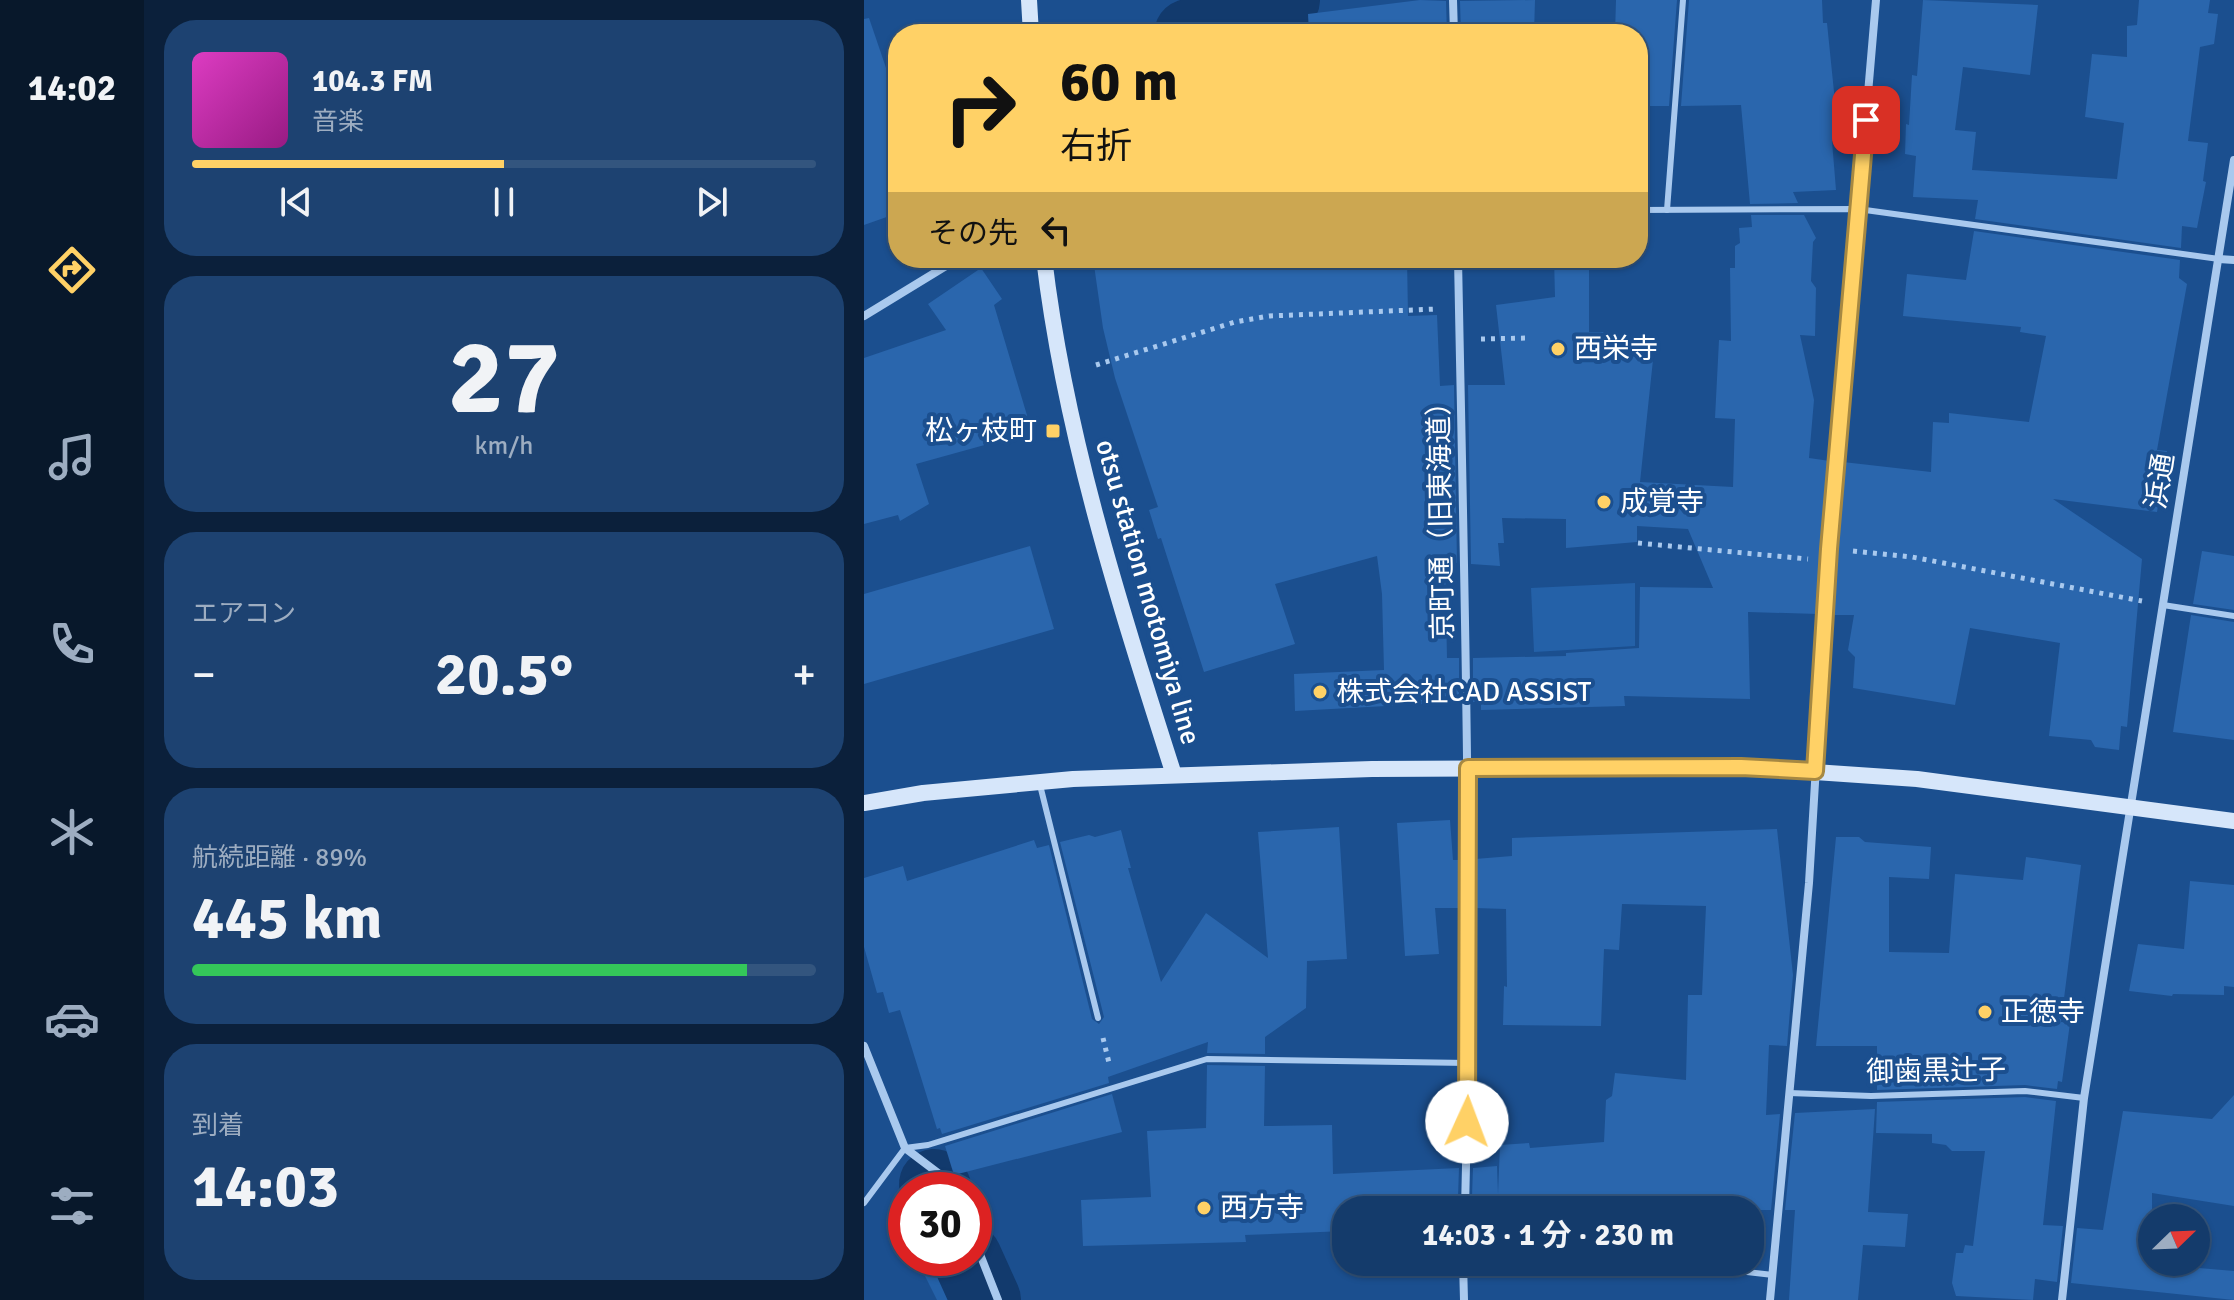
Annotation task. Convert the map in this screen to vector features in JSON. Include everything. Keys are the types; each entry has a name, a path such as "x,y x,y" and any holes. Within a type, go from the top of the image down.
{"street":[{"path":"1029,0 1030,24"},
{"path":"1453,0 1454,24"},
{"path":"1770,1300 1809,883 1829,549 1876,0"},
{"name":"浜通","path":"2062,1300 2084,1098 2234,160"},
{"path":"2219,259 2234,260"},
{"path":"864,316 943,268"},
{"name":"otsu station motomiya line","path":"864,803 923,793 1039,781 1174,775 1129,634 1091,496 1054,335 1045,268"},
{"name":"京町通（旧東海道）","path":"1458,268 1468,768 1469,1063 1465,1196"},
{"path":"1174,775 1468,768 1741,767 1933,781 2234,821"},
{"path":"864,1046 905,1148 937,1172"},
{"path":"989,1276 998,1300"},
{"path":"1463,1276 1464,1300"}],"lane":[{"path":"1667,210 1683,0"},
{"path":"1648,210 1858,209 2219,259"},
{"path":"2163,605 2234,616"},
{"path":"1039,781 1098,1018"},
{"path":"864,1203 905,1148 928,1145 1207,1059 1469,1063"},
{"name":"御歯黒辻子","path":"1789,1093 1871,1096 2025,1091 2084,1098"},
{"path":"1764,1274 1773,1275"}],"path":[{"path":"1096,365 1235,322 1280,314 1459,308"},
{"path":"1460,339 1529,338"},
{"path":"1638,543 1829,561"},
{"path":"1829,549 1912,557 2163,605"},
{"path":"1098,1018 1115,1087"}],"shaded area":[{"path":"1635,583 1635,646 1534,652 1531,588"},
{"path":"925,1276 969,1276 980,1300 937,1300"}],"building":[{"path":"1420,0 1446,1 1447,24 1308,24 1308,14"},
{"path":"1535,0 1534,24 1461,24 1460,1"},
{"path":"1616,0 1677,0 1669,106 1648,106 1648,24 1615,24"},
{"path":"1689,0 1822,0 1839,141 1832,141 1836,190 1793,192 1798,203 1750,204 1741,105 1681,106"},
{"path":"1923,0 2038,5 2030,75 1963,67 1955,130 1976,132 1972,170 2117,179 2124,123 2085,117 2092,54 2127,57 2127,26 2137,25 2139,0 2210,0 2208,13 2218,14 2214,44 2200,47 2188,141 2208,143 2203,181 2206,182 2197,228 2182,226 2181,248 1975,219 1978,200 1913,197 1916,156 1905,154 1906,124 1909,125 1912,75 1917,76"},
{"path":"869,18 888,74 888,217 864,225 864,19"},
{"path":"1751,215 1804,215 1816,238 1813,242 1811,281 1816,288 1815,336 1800,335 1814,400 1809,458 1830,461 1818,614 1748,612 1750,699 1624,696 1625,706 1481,710 1481,701 1473,702 1473,658 1566,656 1566,653 1639,648 1640,587 1713,588 1688,529 1637,526 1637,542 1566,548 1566,519 1502,518 1504,543 1498,543 1500,566 1471,564 1468,385 1505,385 1496,305 1555,297 1554,268 1589,268 1589,332 1604,332 1603,351 1653,360 1640,482 1733,487 1735,419 1715,418 1719,340 1731,341 1730,268 1735,268 1735,246 1740,243 1739,228 1752,227"},
{"path":"1974,231 2180,260 2179,278 2187,284 2157,450 2167,451 2157,512 2053,499 2142,559 2127,727 2121,726 2119,750 2095,747 2091,740 2049,736 2060,643 1970,628 1955,705 1853,688 1855,657 1848,650 1854,615 1832,615 1843,462 1931,472 1933,422 1949,423 1949,413 2029,422 2046,336 2020,332 2021,327 1903,316 1907,274 1966,280"},
{"path":"981,268 1002,299 994,305 1032,432 916,464 929,504 900,521 898,515 864,524 864,358 946,330 928,304"},
{"path":"1094,268 1407,268 1408,316 1437,315 1440,386 1454,385 1457,563 1445,562 1447,658 1459,658 1459,702 1295,711 1294,674 1384,670 1382,594 1377,556 1275,584 1295,644 1204,672 1149,510 1158,507 1115,378 1103,328"},
{"path":"1030,546 1054,629 864,684 864,594"},
{"path":"2202,551 2234,556 2234,610 2193,604"},
{"path":"2191,615 2234,622 2234,740 2173,732"},
{"path":"1450,820 1453,860 1461,860 1461,908 1435,908 1439,954 1405,956 1397,823"},
{"path":"1339,827 1347,959 1307,961 1306,1008 1265,1037 1265,1054 1207,1053 1208,1042 1108,1077 1109,1083 942,1134 940,1128 937,1129 900,1010 889,1013 883,992 877,993 864,947 864,878 903,866 907,881 1034,840 1037,848 1049,845 1092,1019 1099,1024 1104,1017 1060,842 1121,830 1131,868 1128,868 1161,982 1206,913 1268,958 1258,832"},
{"path":"1777,829 1793,975 1787,1046 1769,1045 1766,1115 1780,1114 1771,1210 1764,1210 1764,1196 1472,1196 1473,1168 1497,1166 1498,1194 1500,1145 1529,1143 1530,1148 1604,1142 1606,1100 1612,1096 1615,1073 1686,1080 1688,995 1702,995 1706,906 1622,904 1619,950 1604,949 1601,1026 1503,1025 1504,986 1507,987 1506,909 1475,908 1475,859 1512,856 1512,838"},
{"path":"1836,837 1859,837 1865,842 1931,847 1929,879 1889,877 1889,952 1949,953 1955,874 2023,880 2026,857 2081,865 2061,1022 2070,1023 2062,1082 2058,1081 2057,1089 2025,1085 1877,1090 1877,1046 1816,1046"},
{"path":"2190,881 2234,885 2234,987 2224,986 2224,995 2172,996 2129,991 2138,944 2184,949"},
{"path":"1207,1065 1265,1066 1264,1126 1332,1125 1333,1174 1459,1168 1458,1196 1332,1196 1332,1232 1245,1235 1246,1242 1083,1246 1081,1200 1151,1197 1147,1131 1206,1128"},
{"path":"1112,1094 1122,1132 966,1172 953,1172 945,1146"},
{"path":"2234,1095 2234,1206 2152,1193 2152,1204 2138,1204 2138,1276 2210,1276 2210,1269 2234,1271 2234,1300 2071,1283 2077,1228 2103,1230 2123,1111 2212,1119"},
{"path":"2025,1097 2056,1101 2043,1225 2063,1226 2057,1282 2035,1279 2033,1300 1956,1296 1952,1283 1956,1253 1963,1253 1965,1245 1973,1246 1985,1151 1952,1151 1946,1145 1932,1143 1932,1134 1876,1133 1877,1102"},
{"path":"1875,1109 1868,1212 1908,1214 1905,1247 1863,1245 1858,1300 1789,1300 1795,1210 1785,1210 1795,1113"}],"waterway":[{"path":"1217,24 1285,0"},
{"path":"975,1276 986,1300"}],"place":[{"name":"西栄寺","path":"1558,349"},
{"name":"松ヶ枝町","path":"1053,431"},
{"name":"成覚寺","path":"1604,502"},
{"name":"株式会社CAD ASSIST","path":"1320,692"},
{"name":"正徳寺","path":"1985,1012"},
{"name":"西方寺","path":"1204,1208"}],"route":[{"path":"1467,1122 1468,768 1741,767 1815,771 1829,549 1866,120"}]}
